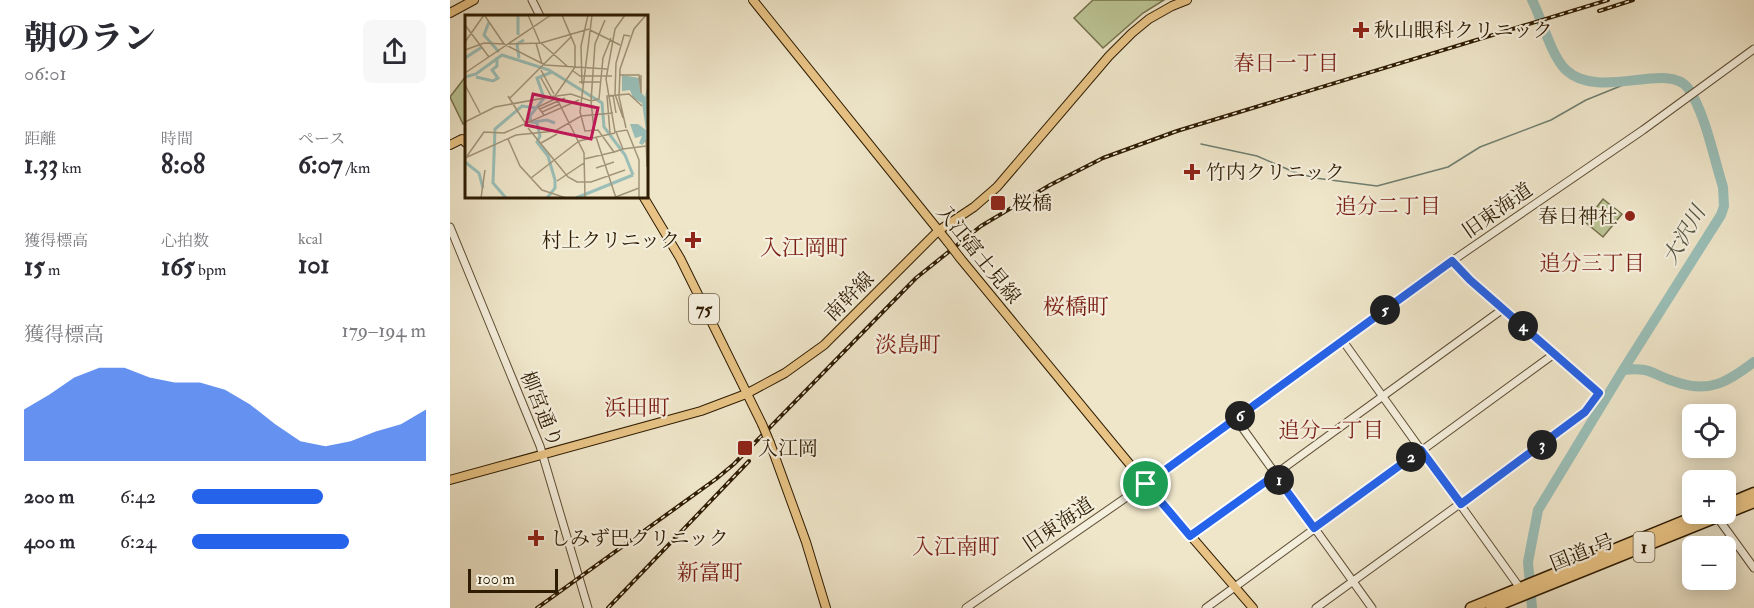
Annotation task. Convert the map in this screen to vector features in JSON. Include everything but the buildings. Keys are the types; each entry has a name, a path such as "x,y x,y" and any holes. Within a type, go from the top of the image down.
{"highway":[{"path":"1736,500 1754,493"},
{"name":"国道1号","path":"1736,509 1754,502"},
{"name":"国道1号","path":"1491,608 1527,588 1682,522"},
{"name":"国道1号","path":"1471,608 1698,524"}],"main road":[{"path":"450,13 474,0"},
{"name":"入江富士見線","path":"753,0 960,258 1146,484 1253,608"},
{"name":"南幹線","path":"450,480 682,417 746,394 785,373 811,355 938,231 974,207 997,187 1109,56 1132,33 1157,15 1187,0"},
{"path":"450,145 462,139 465,142"},
{"name":"75","path":"644,198 680,258 762,424 802,532 826,608"}],"street":[{"path":"532,0 540,15"},
{"name":"旧東海道","path":"966,608 1146,484 1452,261 1643,130 1754,49"},
{"name":"柳宮通り","path":"450,227 543,456 588,608"},
{"path":"1316,608 1585,412 1599,393 1452,261"},
{"path":"1190,536 1503,309"},
{"path":"1343,340 1461,504 1527,588"},
{"path":"1206,608 1554,354"},
{"path":"1236,419 1372,608"},
{"path":"1722,524 1754,567"}],"green space":[{"path":"1093,0 1164,0 1143,13 1103,48 1074,18"},
{"path":"465,77 465,123 463,124 450,97"},
{"path":"1603,199 1622,214 1603,237 1585,222"}],"waterway":[{"name":"大沢川","path":"1532,0 1556,56 1566,70 1580,79 1614,82 1665,78 1678,81 1688,88 1708,136 1723,187 1724,206 1721,215 1538,510 1528,562 1532,608"},
{"path":"1201,144 1257,156 1294,172 1315,178 1377,186 1448,167 1480,147 1551,120 1586,100 1633,81"},
{"path":"1623,370 1646,370 1676,382 1699,387 1727,380 1754,362"}],"railway":[{"path":"537,608 716,479 734,464 916,278 981,226 1050,185 1103,158 1177,131 1608,0"},
{"path":"1599,11 1633,0"},
{"path":"608,608 749,461"}],"place":[{"name":"秋山眼科クリニック","path":"1361,30"},
{"name":"竹内クリニック","path":"1192,172"},
{"name":"桜橋","path":"998,203"},
{"name":"春日神社","path":"1630,216"},
{"name":"村上クリニック","path":"693,240"},
{"name":"入江岡","path":"745,448"},
{"name":"しみず巴クリニック","path":"536,538"}],"district":[{"name":"春日一丁目","path":"1286,63"},
{"name":"追分二丁目","path":"1388,206"},
{"name":"入江岡町","path":"804,247"},
{"name":"追分三丁目","path":"1592,263"},
{"name":"桜橋町","path":"1076,306"},
{"name":"淡島町","path":"908,344"},
{"name":"浜田町","path":"637,407"},
{"name":"追分一丁目","path":"1331,430"},
{"name":"入江南町","path":"956,546"},
{"name":"新富町","path":"710,572"}],"route":[{"path":"1452,261 1470,280 1599,393 1585,412 1461,504 1421,450 1314,528 1275,475 1190,536 1146,484 1452,261"}]}
